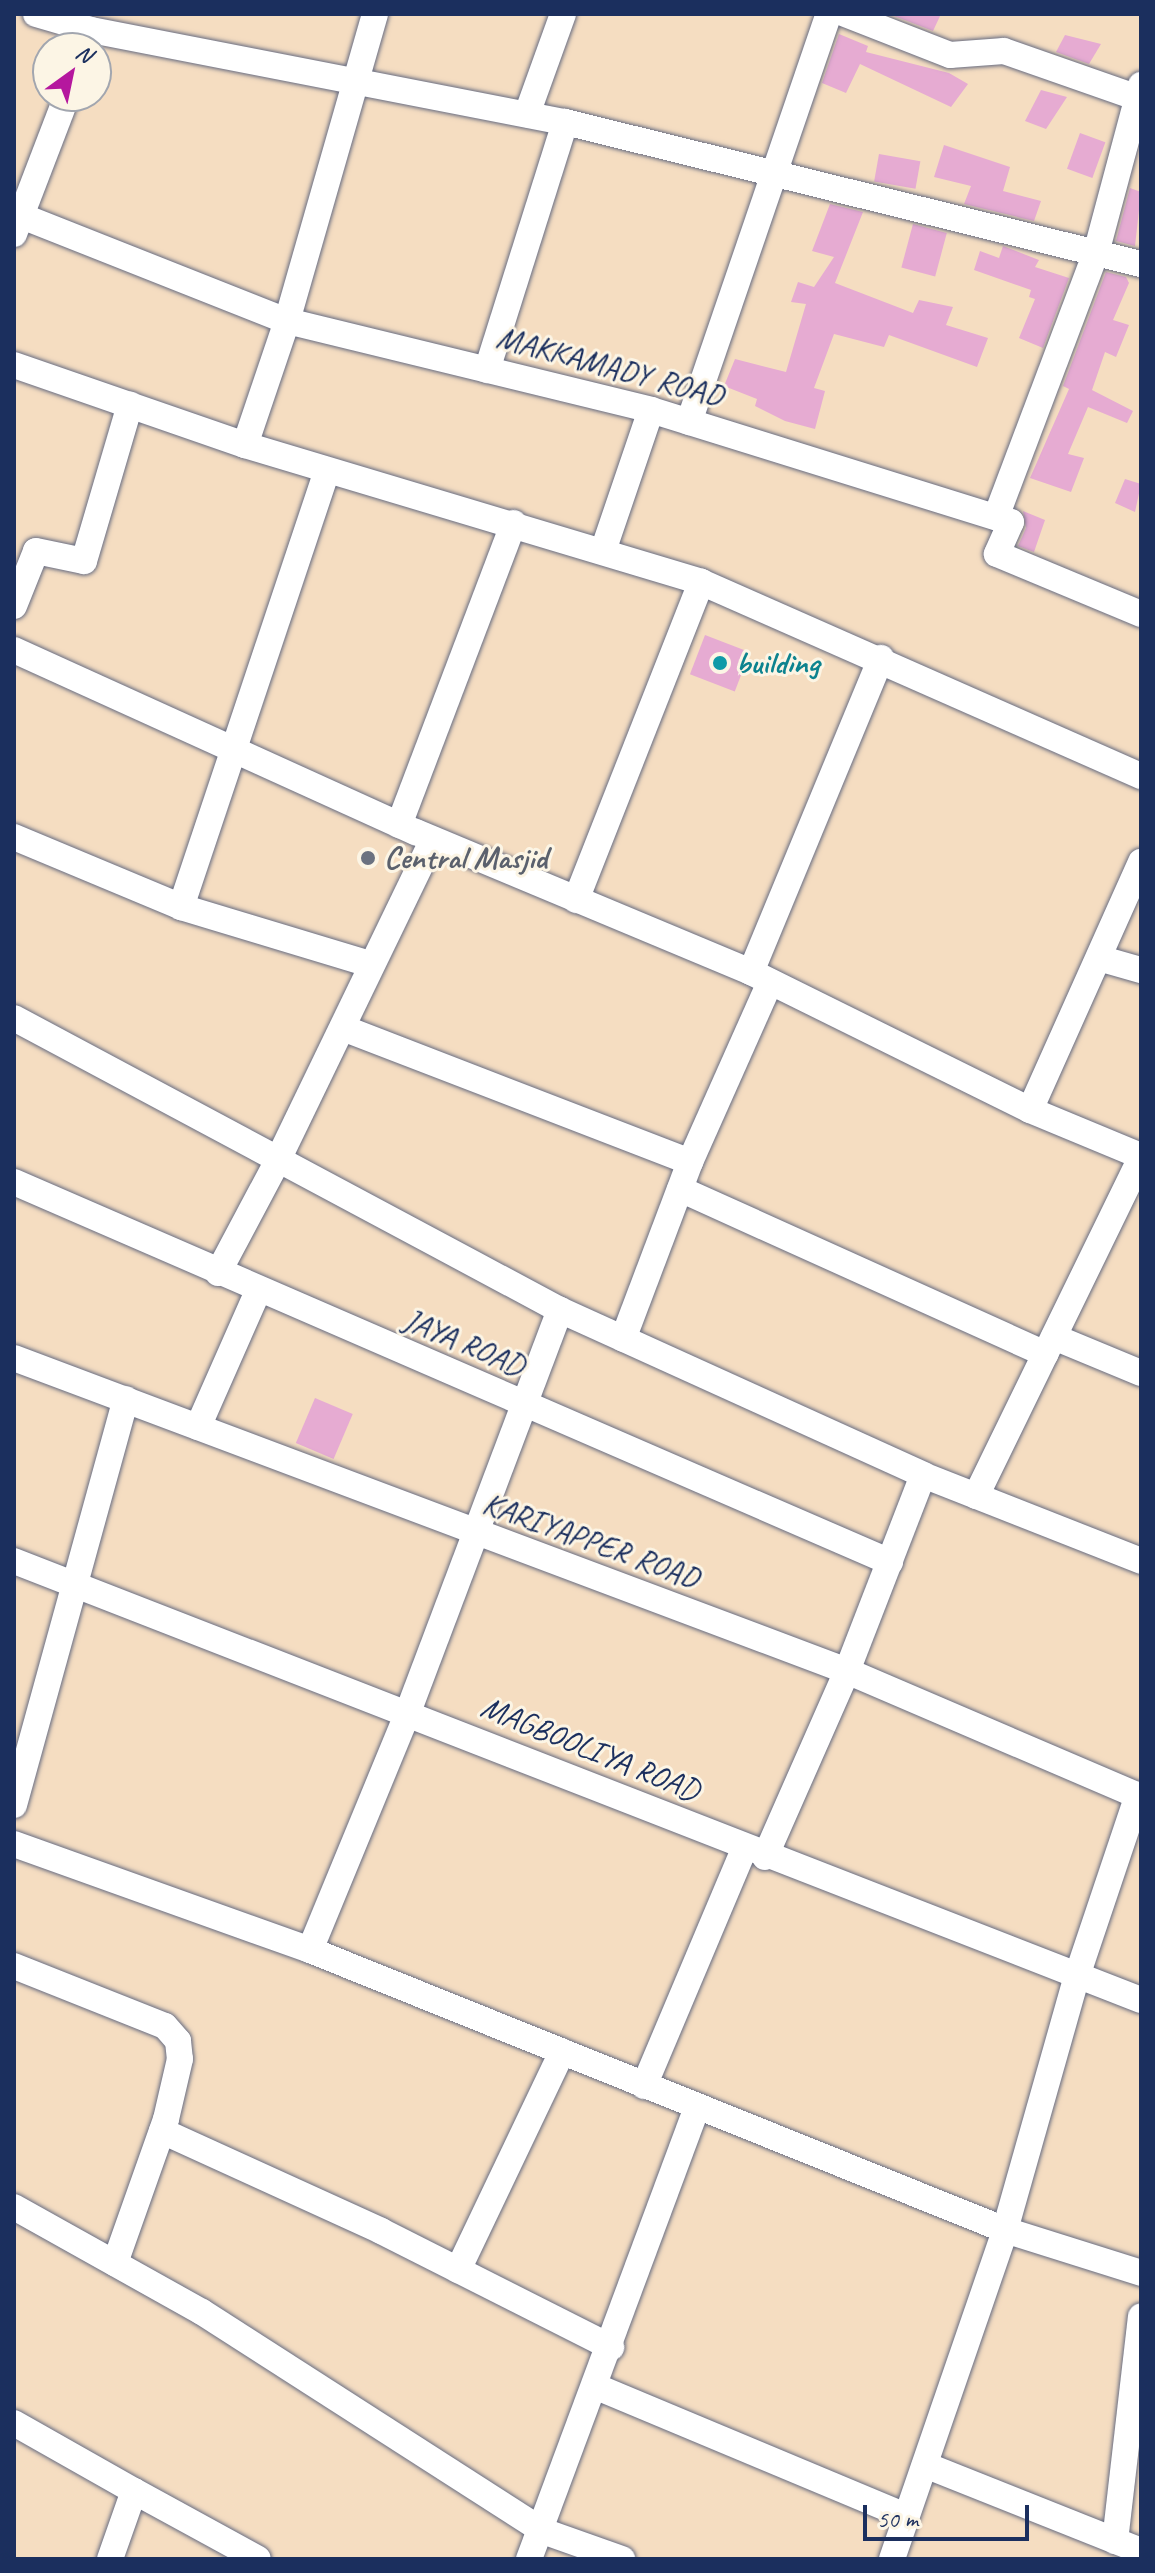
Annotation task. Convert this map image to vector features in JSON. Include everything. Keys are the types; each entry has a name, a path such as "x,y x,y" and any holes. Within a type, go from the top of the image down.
{"street":[{"path":"36,14 91,31 565,122 778,172 1141,264"},
{"path":"245,445 287,321 375,14"},
{"path":"527,114 563,14"},
{"path":"689,422 778,172 829,14"},
{"path":"845,14 950,55 1004,51 1139,94 1096,253 996,517 1011,522 997,554 1141,614"},
{"path":"17,221 61,112"},
{"path":"487,370 565,122"},
{"name":"MAKKAMADY ROAD","path":"17,221 287,321 651,410 996,517"},
{"path":"14,365 327,471 514,523 701,582 881,658 1141,776"},
{"path":"14,606 36,551 84,561 130,405"},
{"path":"603,551 651,410"},
{"path":"181,907 327,471"},
{"path":"399,825 514,523"},
{"path":"576,900 701,582"},
{"path":"14,650 433,840 760,977 1030,1110 1141,1157 976,1496"},
{"path":"623,1339 881,658"},
{"path":"14,837 181,907 370,964"},
{"path":"218,1273 277,1162 343,1028 370,964 433,840"},
{"path":"1030,1110 1102,959 1141,862"},
{"path":"1102,959 1141,970"},
{"path":"14,1018 277,1162 560,1310 923,1475 1141,1561"},
{"path":"343,1028 690,1162"},
{"name":"JAYA ROAD","path":"14,1182 258,1291 522,1405 731,1490 890,1562"},
{"path":"680,1189 1050,1346 1141,1373"},
{"path":"198,1427 258,1291"},
{"path":"310,1950 408,1712 560,1310"},
{"name":"KARIYAPPER ROAD","path":"14,1358 473,1534 847,1671 1139,1796"},
{"path":"14,1805 126,1399"},
{"path":"644,2086 754,1853 847,1671 923,1475"},
{"name":"MAGBOOLIYA ROAD","path":"14,1561 72,1587 408,1712 754,1853 1141,2000"},
{"path":"892,2559 1005,2230 1077,1976 1139,1796"},
{"path":"14,1844 310,1950 1005,2230 1141,2273"},
{"path":"14,1966 165,2026 178,2041 180,2059 162,2131 115,2263"},
{"path":"458,2270 562,2052"},
{"path":"529,2559 543,2531 597,2387 697,2107"},
{"path":"162,2131 458,2270 611,2347"},
{"path":"14,2207 202,2312 543,2531 622,2559"},
{"path":"1115,2541 1141,2316"},
{"path":"597,2387 906,2516"},
{"path":"14,2423 258,2559"},
{"path":"925,2465 1141,2551"},
{"path":"110,2559 134,2491"}],"building":[{"path":"889,14 941,14 933,31"},
{"path":"839,34 868,46 866,52 949,73 968,84 951,107 860,64 846,93 822,83"},
{"path":"1065,35 1101,44 1089,64 1056,52"},
{"path":"1041,90 1067,97 1046,129 1025,121"},
{"path":"1080,133 1105,142 1092,178 1067,169"},
{"path":"944,145 1010,167 1003,191 1041,201 1034,221 964,204 971,186 934,177"},
{"path":"879,154 920,161 915,189 874,182"},
{"path":"1130,188 1141,192 1135,246 1116,241"},
{"path":"830,204 863,212 835,283 913,313 919,300 953,307 946,325 988,338 977,367 889,335 884,347 834,334 814,388 825,391 815,429 785,421 755,406 757,399 724,386 735,359 786,372 806,304 791,302 798,282 814,287 834,257 812,251"},
{"path":"913,224 947,233 935,277 901,267"},
{"path":"1003,246 1039,260 1035,267 1069,278 1043,348 1019,338 1035,299 1029,297 1031,290 974,270 980,251 999,258"},
{"path":"1106,272 1126,277 1129,283 1113,320 1129,325 1116,357 1105,352 1092,390 1133,411 1127,423 1088,407 1068,454 1084,458 1071,492 1030,478 1069,389 1063,386"},
{"path":"1125,479 1141,484 1135,512 1115,503"},
{"path":"1023,511 1045,520 1034,552 1018,546 1026,528"},
{"name":"building","path":"705,635 750,652 735,691 690,674"},
{"path":"315,1398 353,1414 334,1459 296,1443"}],"place":[{"name":"building","path":"720,663"},
{"name":"Central Masjid","path":"368,858"}]}
